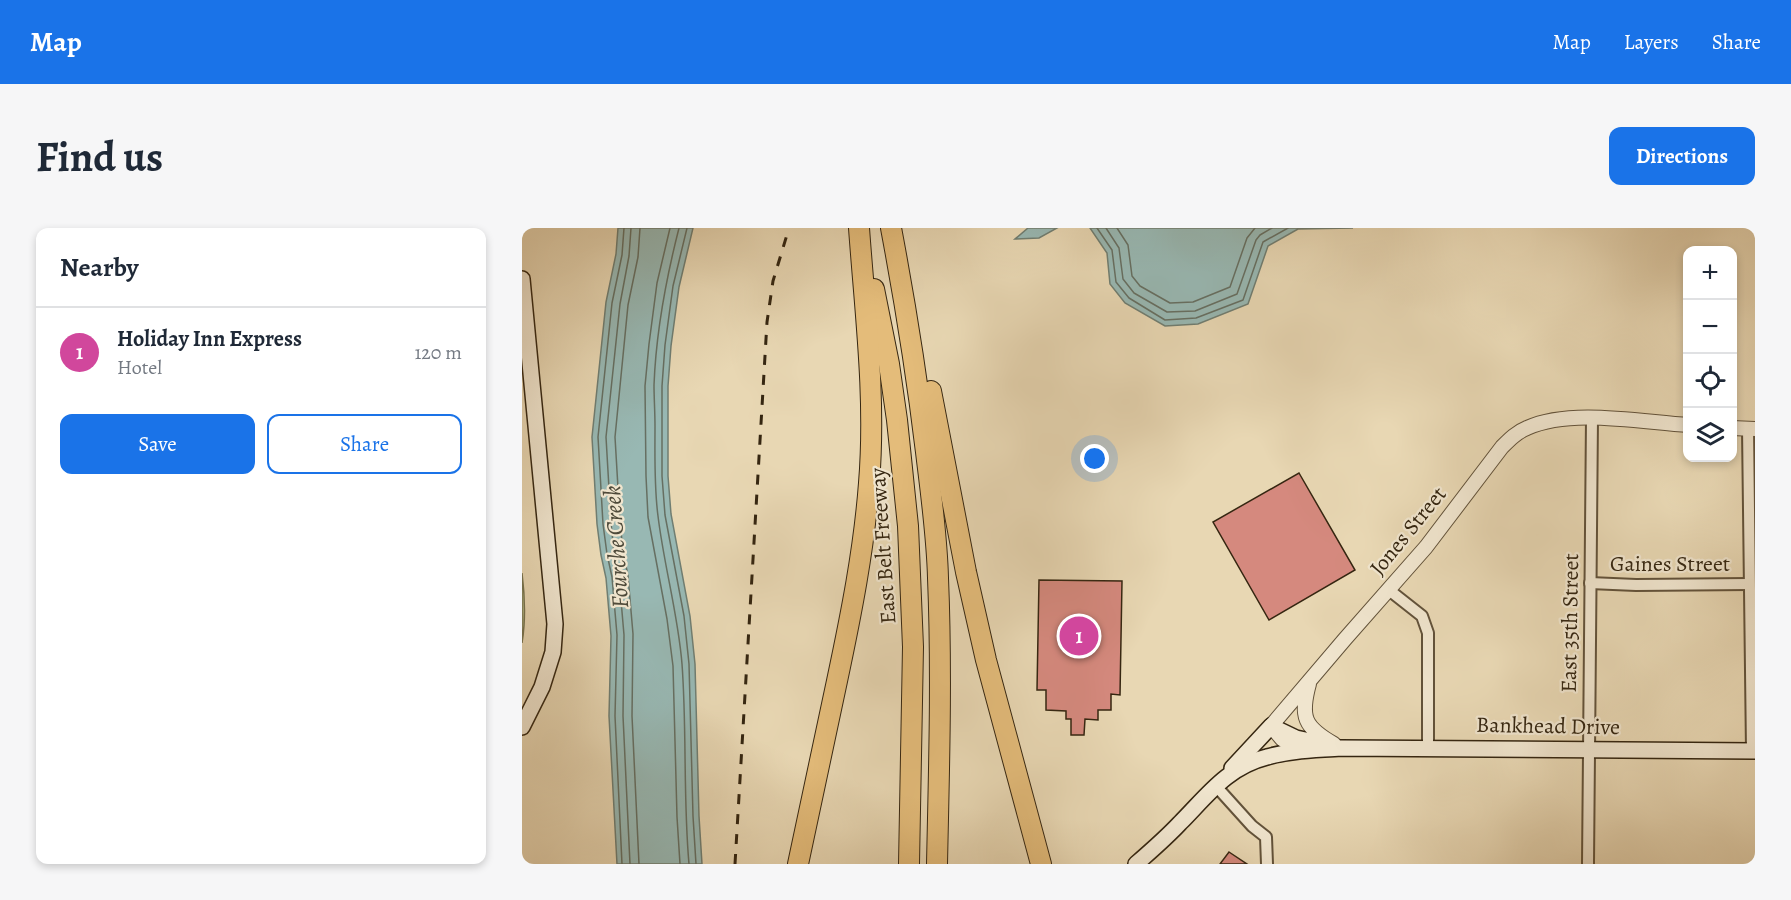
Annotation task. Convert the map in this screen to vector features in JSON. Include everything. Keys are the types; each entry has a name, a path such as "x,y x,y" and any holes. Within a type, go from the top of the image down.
{"highway":[{"path":"798,864 851,612 860,563 870,480 869,357 859,228"},
{"name":"East Belt Freeway","path":"859,228 889,364 905,494 913,647 909,864"},
{"path":"891,228 922,413 938,577 940,711 937,864"},
{"path":"900,275 926,369 966,572 986,660 1041,859"}],"main road":[{"path":"522,279 555,624 553,652 542,687 522,727"},
{"name":"Bankhead Drive","path":"1271,726 1296,738 1341,748"},
{"name":"Jones Street","path":"1215,785 1271,726"},
{"name":"Bankhead Drive","path":"1136,864 1182,821 1215,785 1258,759 1301,751 1428,747 1753,751"}],"street":[{"name":"Jones Street","path":"1271,726 1426,547 1509,440 1528,427 1554,420 1592,418 1683,425"},
{"name":"East 35th Street","path":"1588,864 1592,418"},
{"path":"1751,429 1749,584 1753,751"},
{"name":"Gaines Street","path":"1590,583 1749,584"},
{"path":"1389,590 1422,616 1428,633 1428,747"},
{"path":"1310,681 1306,703 1308,724 1318,735 1341,748"},
{"path":"1271,726 1282,739 1301,751"},
{"path":"1215,785 1252,826 1266,837 1267,864"}],"green space":[{"path":"522,573 525,608 522,643"}],"water":[{"name":"Fourche Creek","path":"618,228 693,228 679,287 671,346 668,386 668,476 671,514 690,616 695,664 702,864 617,864 609,716 611,636 606,578 597,524 592,437 606,302 616,254"},
{"path":"1028,228 1057,228 1039,238 1015,239"},
{"path":"1090,228 1353,228 1298,229 1268,246 1248,304 1198,324 1165,326 1125,303 1110,284 1107,253"}],"building":[{"path":"1299,473 1355,570 1269,620 1213,522"},
{"path":"1039,580 1122,581 1120,695 1111,694 1111,710 1098,710 1098,720 1085,719 1084,735 1071,735 1071,719 1066,719 1066,711 1046,710 1046,690 1037,690"},
{"path":"1229,852 1247,864 1220,864"}],"railway":[{"path":"735,864 767,322 773,281 789,228"}],"place":[{"name":"Holiday Inn Express","path":"1079,636"}]}
